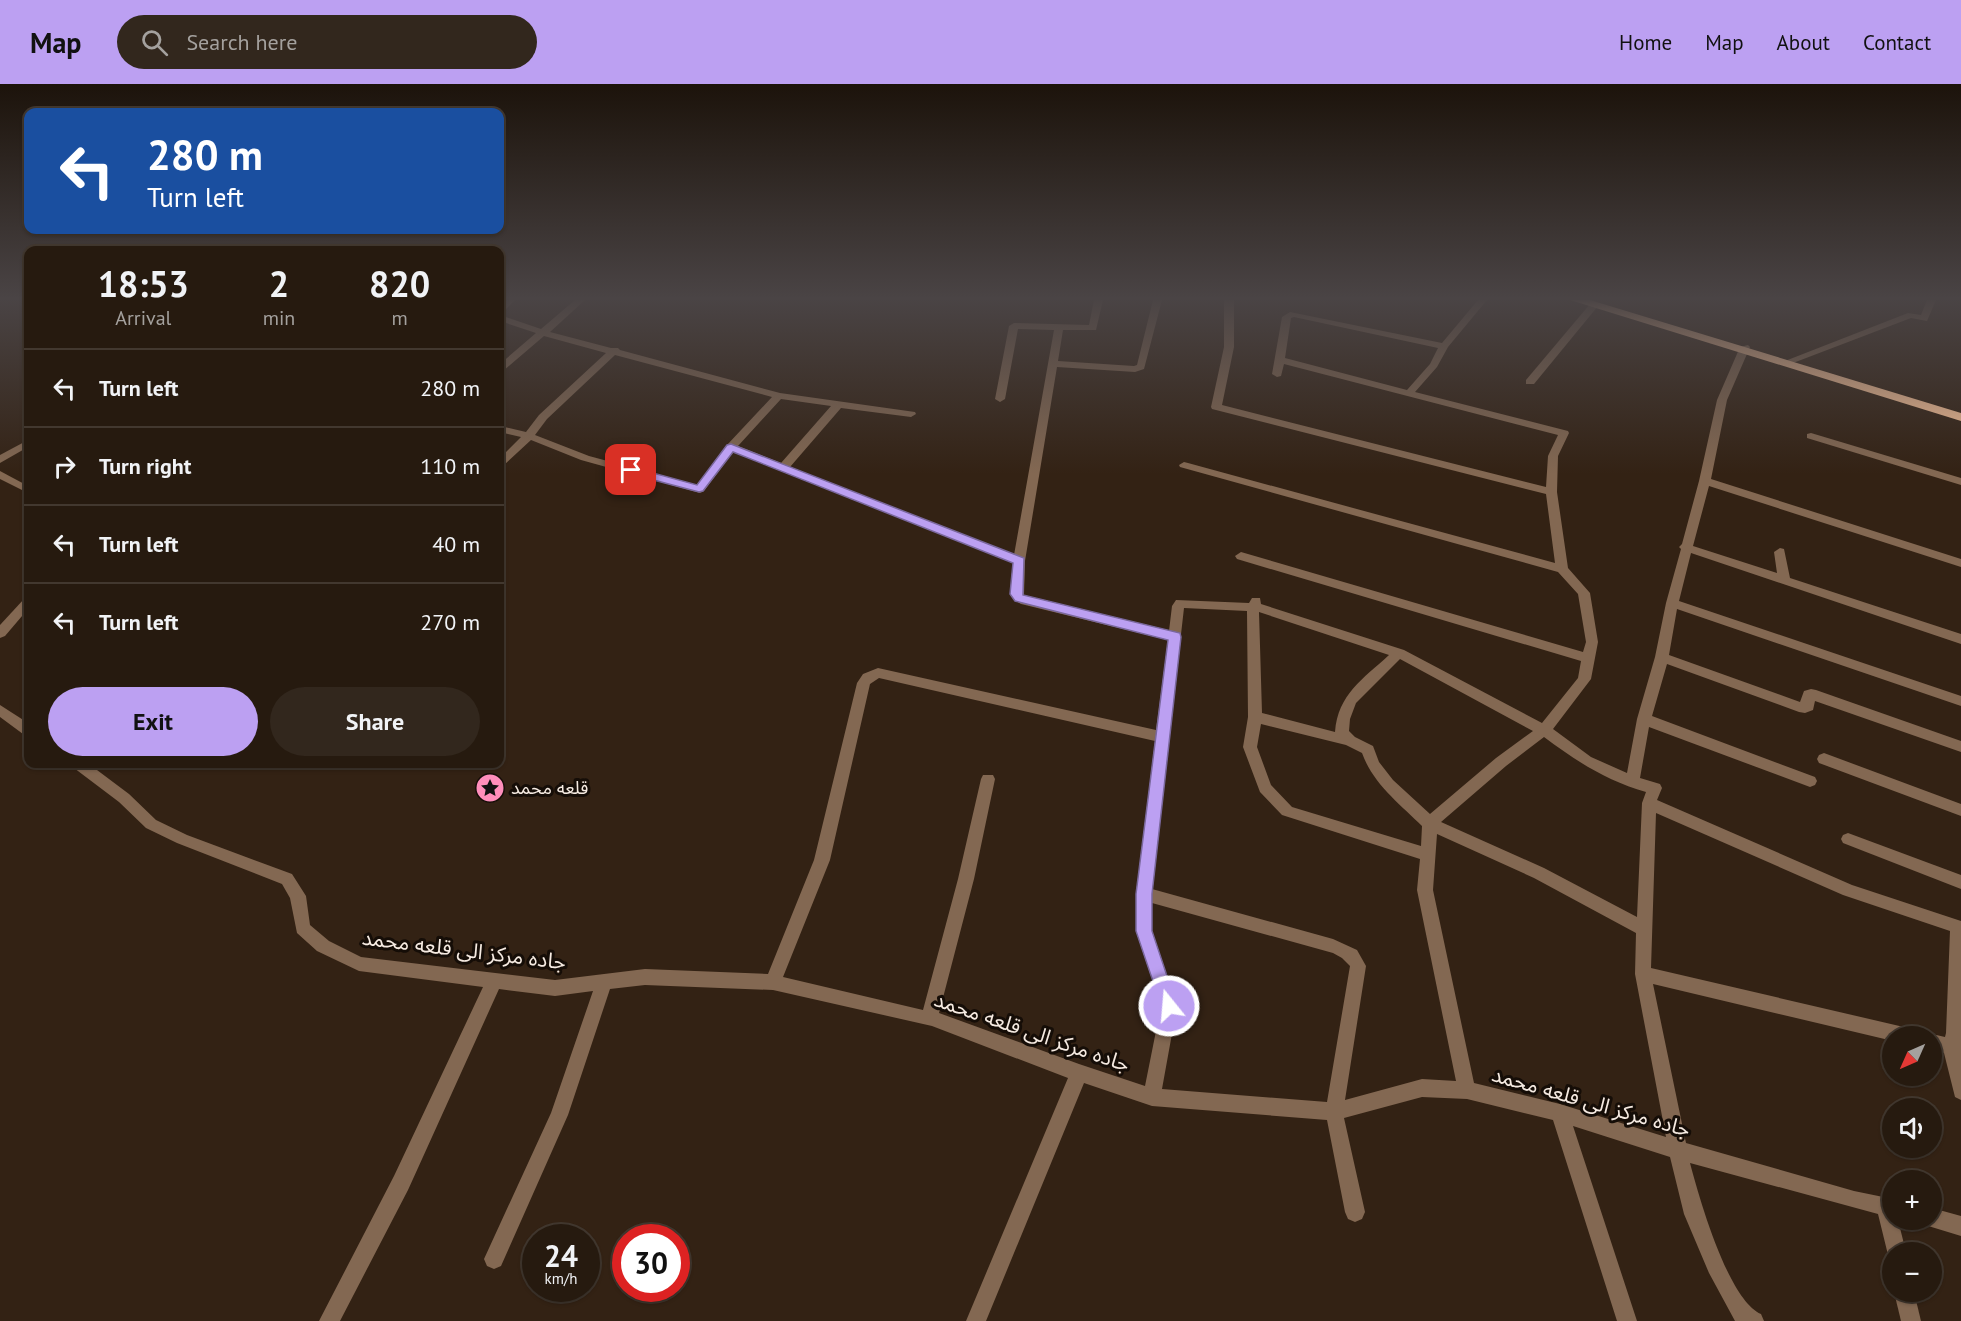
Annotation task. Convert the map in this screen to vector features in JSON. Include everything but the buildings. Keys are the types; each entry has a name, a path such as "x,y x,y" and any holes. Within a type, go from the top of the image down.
{"highway":[{"path":"1773,358 1961,415"},
{"path":"1777,358 1961,415"}],"street":[{"path":"504,459 529,436 543,417 607,358"},
{"path":"643,358 779,396 837,406 911,414"},
{"path":"1000,399 1008,358"},
{"path":"1055,358 1019,561 1017,594 1019,598 1175,637"},
{"path":"1054,364 1135,369 1142,367 1144,358"},
{"path":"1227,358 1216,407 1551,492"},
{"path":"1409,393 1438,358"},
{"path":"1530,382 1549,358"},
{"path":"1632,782 1644,719 1662,657 1685,547 1705,481 1722,400 1740,358"},
{"path":"1790,361 1799,358"},
{"path":"1277,374 1279,360 1564,433 1553,456 1551,492 1562,569"},
{"path":"504,430 529,436 585,458 699,489 731,447 779,396"},
{"path":"783,468 837,406"},
{"path":"1811,436 1961,482"},
{"path":"0,460 24,445"},
{"path":"731,447 1019,561"},
{"path":"1184,465 1562,569 1584,593 1592,642 1584,679 1544,730 1492,769 1430,824 1425,890 1467,1090"},
{"path":"0,474 24,488"},
{"path":"1705,481 1961,563"},
{"path":"1685,547 1961,639"},
{"path":"1780,552 1784,579"},
{"path":"1241,556 1589,658"},
{"path":"1152,1097 1169,1006 1144,931 1144,894 1178,606 1180,603 1254,604 1399,653 1544,730 1586,761 1632,782 1655,788 1648,803 1643,974 1678,1150 1694,1214 1716,1266 1738,1309 1747,1319 1754,1321"},
{"path":"1672,603 1961,701"},
{"path":"1254,604 1255,717 1250,747 1265,788 1287,811 1428,855"},
{"path":"0,633 24,606"},
{"path":"1350,741 1342,732 1343,719 1350,700 1399,653"},
{"path":"1662,657 1799,707 1808,706 1811,694 1961,747"},
{"path":"773,982 822,860 864,683 868,677 878,673 1162,737"},
{"path":"0,711 24,726"},
{"path":"1255,717 1350,741 1368,750 1373,764 1389,784 1430,824 1539,873 1644,929"},
{"path":"1644,719 1810,781"},
{"path":"1824,759 1961,810"},
{"name":"جاده مرکز الی قلعه محمد","path":"84,768 124,798 151,824 183,839 287,879 298,896 303,928 323,946 359,964 555,988 645,977 773,982 932,1018 1079,1073 1152,1097 1334,1112 1422,1088 1467,1090 1560,1113 1678,1150 1854,1200 1882,1206"},
{"path":"929,1019 966,879 988,779"},
{"path":"1648,803 1848,890 1960,927 1956,1038 1961,1091"},
{"path":"1848,839 1961,882"},
{"path":"1144,894 1333,946 1350,953 1358,966 1334,1112 1355,1212"},
{"path":"1643,974 1882,1030"},
{"path":"329,1321 401,1183 495,980"},
{"path":"494,1259 560,1115 604,982"},
{"path":"976,1321 1035,1184 1079,1073"},
{"path":"1560,1113 1627,1321"},
{"path":"1942,1221 1961,1226"},
{"path":"1907,1302 1911,1321"}],"place":[{"name":"قلعه محمد","path":"490,788"}],"route":[{"path":"631,470 699,489 731,447 1019,561 1017,594 1025,601 1175,637 1144,894 1144,931 1169,1006"}]}
